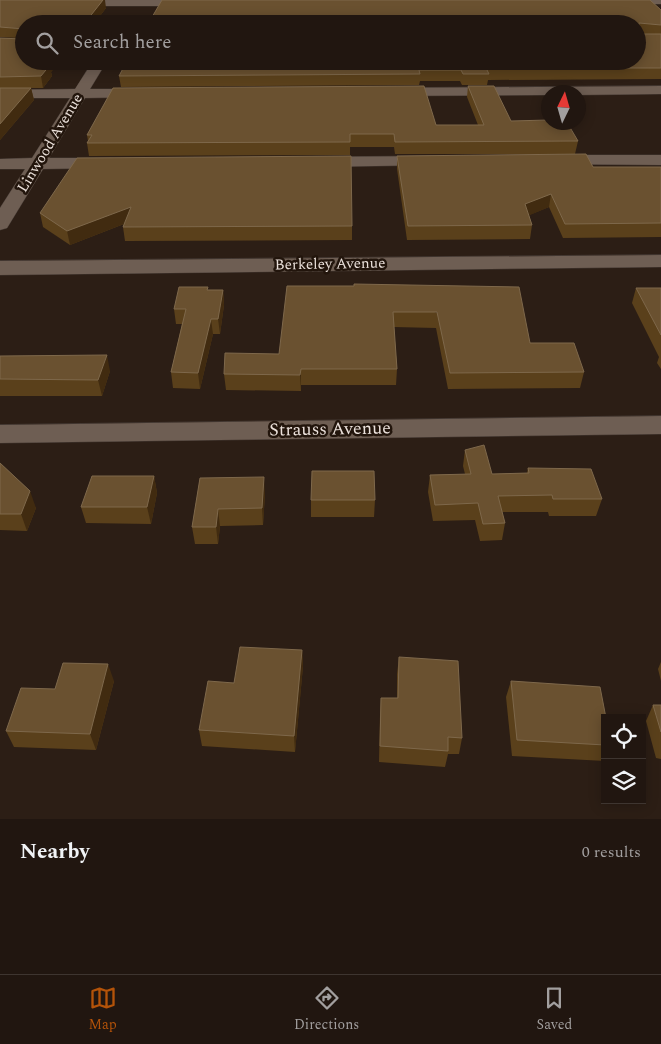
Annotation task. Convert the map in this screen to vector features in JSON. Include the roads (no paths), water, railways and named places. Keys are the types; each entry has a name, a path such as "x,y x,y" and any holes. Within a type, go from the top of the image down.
{"street":[{"path":"130,15 139,1"},
{"path":"602,1 661,1"},
{"path":"0,3 207,2"},
{"name":"Linwood Avenue","path":"0,224 95,70"},
{"path":"375,92 661,90"},
{"path":"0,94 159,93"},
{"path":"532,160 661,160"},
{"path":"294,162 453,161"},
{"path":"0,164 126,163"},
{"name":"Berkeley Avenue","path":"0,268 661,260"},
{"name":"Strauss Avenue","path":"0,434 661,425"}]}
